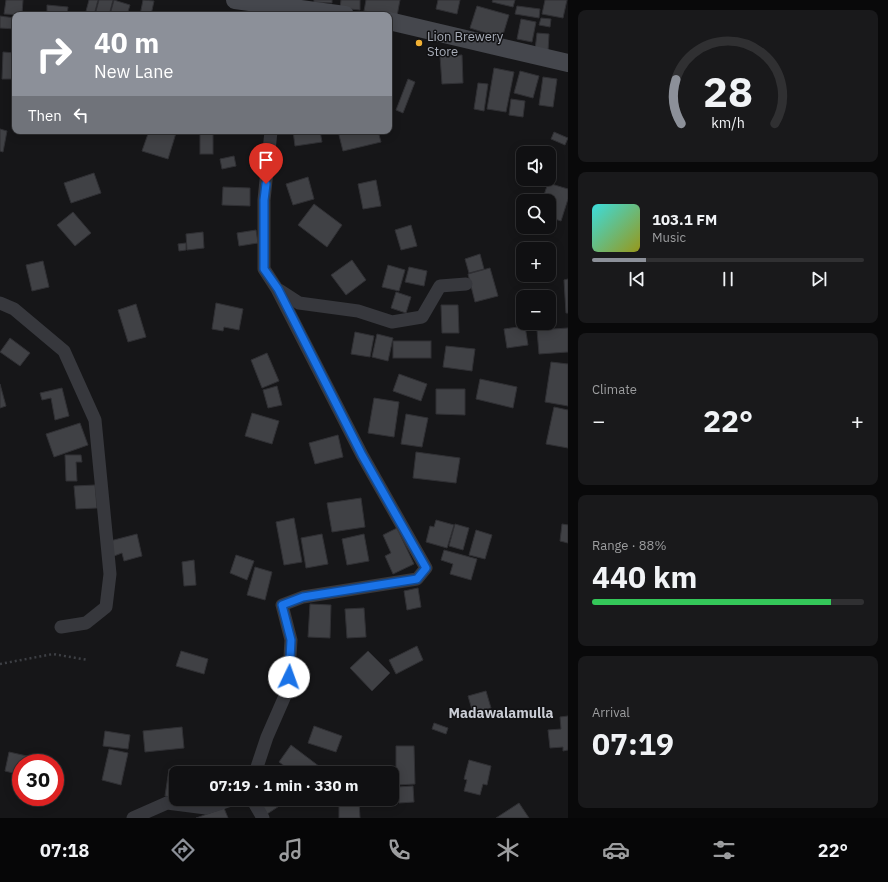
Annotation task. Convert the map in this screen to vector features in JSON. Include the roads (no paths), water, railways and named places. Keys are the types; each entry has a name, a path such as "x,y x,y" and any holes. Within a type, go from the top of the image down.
{"main road":[{"path":"235,0 263,9 304,12"},
{"path":"392,22 568,63"}],"street":[{"path":"258,766 267,737 288,690 291,640 282,605 303,597 417,579 426,568 362,455 278,289 264,269 264,200 271,134"},
{"path":"278,289 299,303 358,311 392,322 422,317 440,286 466,284"},
{"path":"0,302 14,309 64,351 95,420 110,574 106,607 86,623 61,627"},
{"path":"133,818 169,803"},
{"path":"190,806 206,808 212,806"},
{"path":"256,806 263,818"}],"place":[{"name":"Lion Brewery Store","path":"419,43"}],"district":[{"name":"Madawalamulla","path":"501,713"}]}
